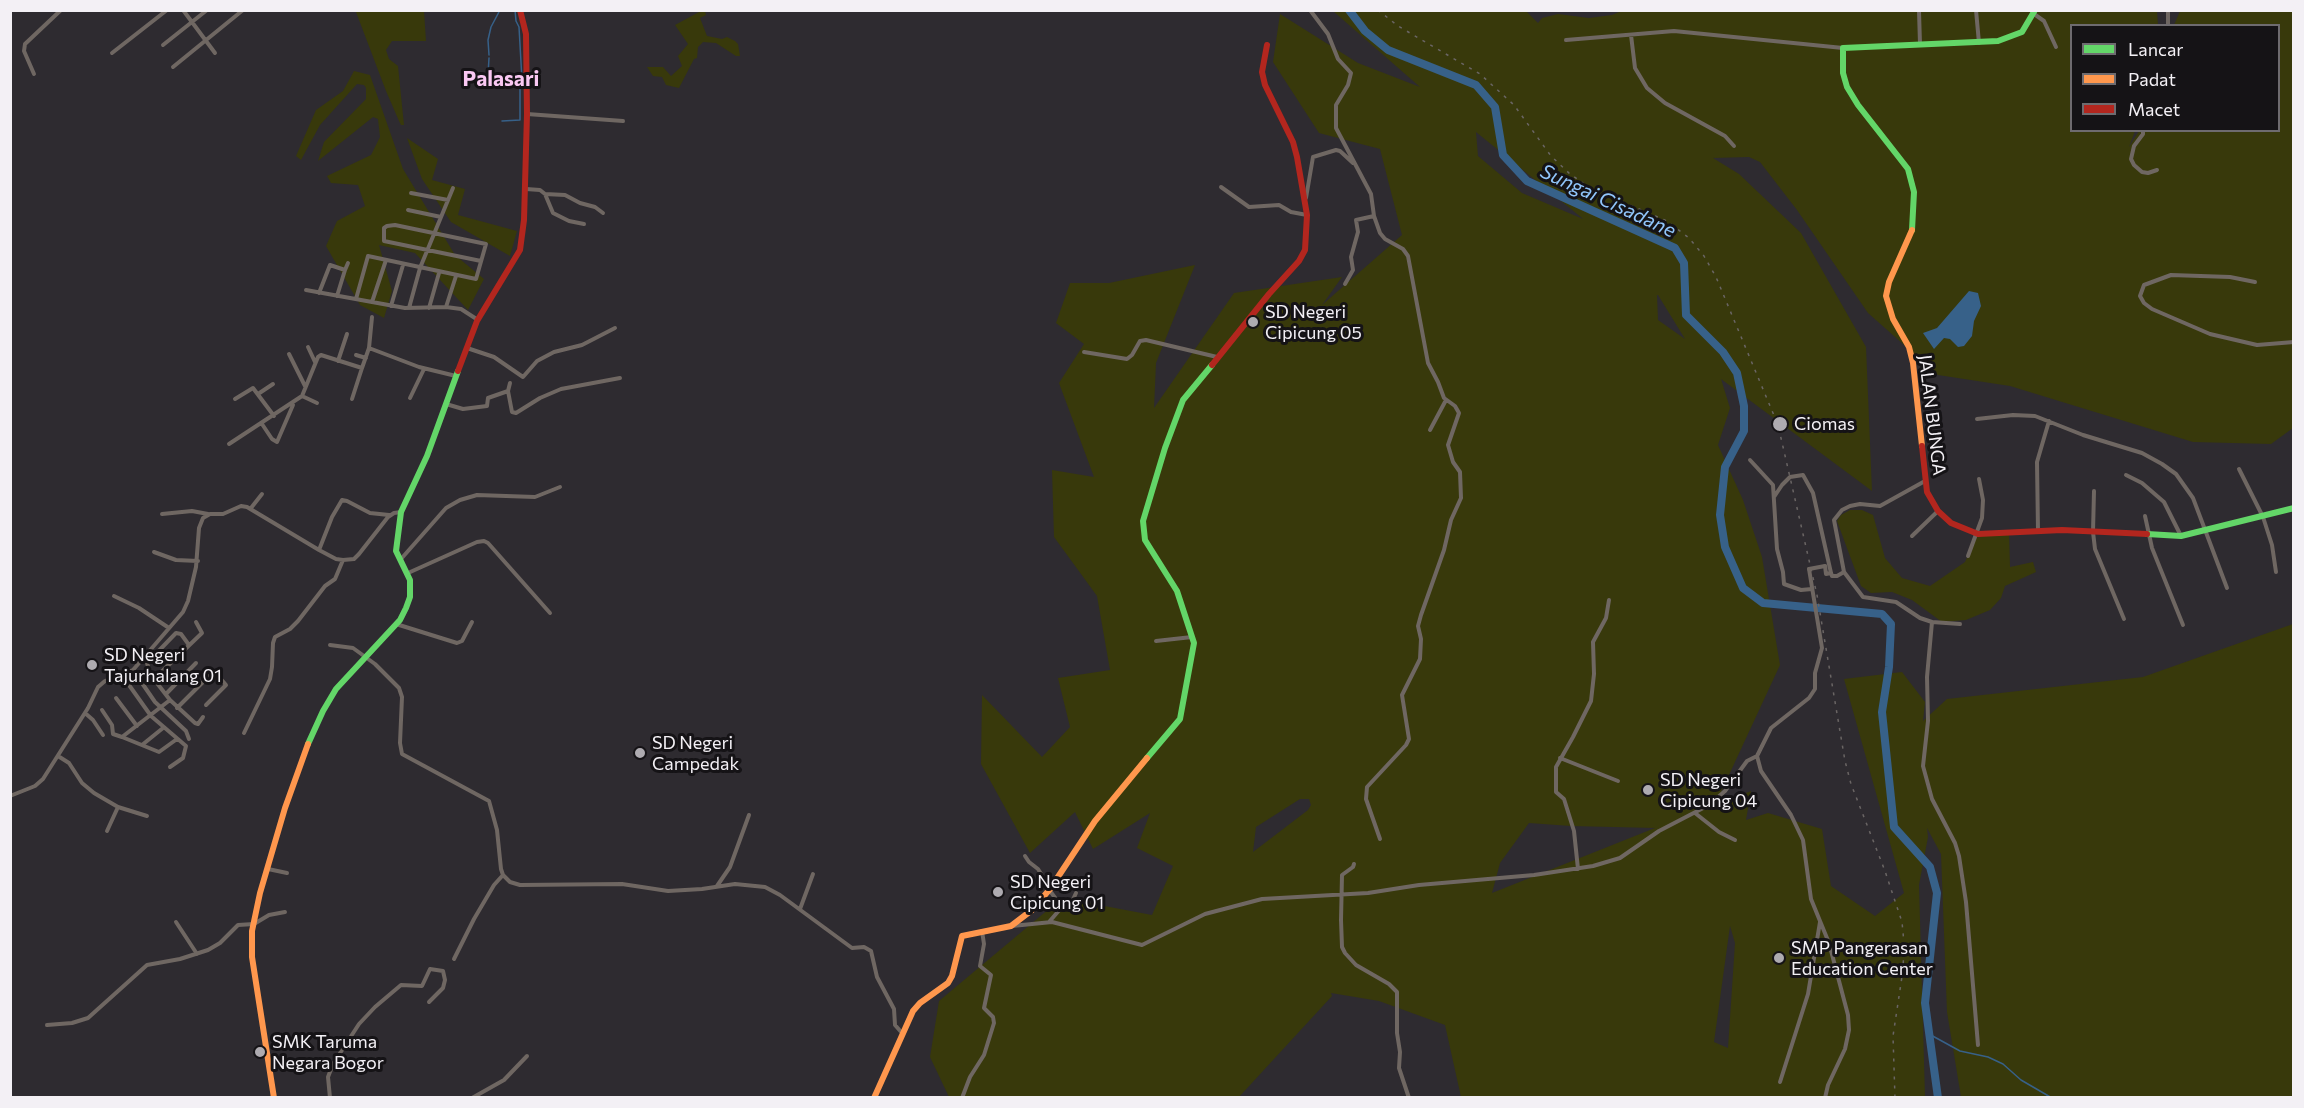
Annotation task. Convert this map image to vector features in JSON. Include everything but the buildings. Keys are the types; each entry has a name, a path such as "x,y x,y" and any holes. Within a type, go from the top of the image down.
{"street":[{"path":"34,74 24,51 25,44 61,10"},
{"path":"87,10 93,10"},
{"path":"112,53 167,10"},
{"path":"183,10 215,52"},
{"path":"163,45 207,10"},
{"path":"173,67 243,10"},
{"path":"274,1098 253,966 251,942 254,924 285,808 319,720 336,689 396,624 406,608 410,597 408,573 396,551 401,512 422,468 478,320 520,250 526,189 527,114 526,34 520,10"},
{"path":"1310,10 1328,34 1338,59 1351,73 1348,85 1336,105 1335,124 1371,194 1378,230 1382,236 1403,249 1408,256 1428,363 1446,400 1455,406 1459,413 1448,445 1453,462 1460,472 1461,498 1450,520 1444,550 1420,615 1418,626 1421,639 1420,659 1402,695 1409,739 1367,786 1366,799 1380,838"},
{"path":"1976,10 1979,43"},
{"path":"1919,11 1920,44"},
{"path":"1566,40 1684,32 1843,48 1979,43 1998,41 2022,32 2035,12 2044,21 2056,47"},
{"path":"1631,35 1635,68 1647,88 1665,104 1725,136 1734,146"},
{"path":"1011,926 1032,910 1050,889 1095,821 1179,722 1194,648 1177,591 1145,540 1143,521 1165,448 1183,400 1303,256 1305,250 1307,214 1294,147 1265,85 1262,72 1267,45"},
{"name":"JALAN BUNGA","path":"1843,48 1842,68 1847,87 1858,105 1903,161 1908,169 1914,192 1912,228 1889,282 1886,296 1893,319 1909,347 1913,363 1917,383 1925,481 1927,492 1938,511"},
{"path":"527,114 623,121"},
{"path":"2143,132 2134,146 2131,159 2142,172 2157,170"},
{"path":"1305,202 1313,157 1336,150 1355,165"},
{"path":"1221,187 1249,207 1279,205 1291,212 1307,214"},
{"path":"409,308 420,268 453,188"},
{"path":"526,189 540,190 545,194 553,213 566,220 584,224"},
{"path":"411,193 448,200"},
{"path":"545,194 565,195 580,203 596,207 603,213"},
{"path":"408,210 441,217"},
{"path":"1344,284 1353,270 1352,257 1358,232 1356,220 1374,216"},
{"path":"356,298 368,256 439,273 476,279 486,244 395,225 384,228 384,241 481,261"},
{"path":"372,302 386,260"},
{"path":"337,296 348,263"},
{"path":"319,293 330,265 345,270"},
{"path":"391,306 404,265"},
{"path":"429,308 439,273"},
{"path":"2255,282 2230,277 2171,275 2144,285 2140,296 2144,303 2152,309 2210,334 2257,345 2294,342"},
{"path":"446,307 456,276"},
{"path":"306,290 391,306 461,309 478,320"},
{"path":"352,399 369,348 372,317"},
{"path":"466,347 494,357 523,377 537,361 554,352 582,345 615,327"},
{"path":"338,360 347,334"},
{"path":"1084,352 1127,359 1140,341 1146,340 1217,357"},
{"path":"308,347 315,362"},
{"path":"369,348 424,369 456,376"},
{"path":"289,354 305,386"},
{"path":"229,444 302,396 315,362 321,355 362,368"},
{"path":"356,355 366,358"},
{"path":"410,398 424,369"},
{"path":"510,383 508,391 511,409 516,413 540,398 561,389 620,378"},
{"path":"258,394 273,384"},
{"path":"235,399 253,388 274,416"},
{"path":"446,404 463,409 487,406 488,398 508,391"},
{"path":"302,396 316,403"},
{"path":"1430,430 1446,400"},
{"path":"262,424 272,439 278,442 294,403"},
{"path":"1977,419 2035,416 2135,451 2162,464 2176,474 2189,492 2227,588"},
{"path":"2038,532 2037,462 2049,421"},
{"path":"1750,460 1773,486 1778,534 1777,549 1784,584 1801,590 1813,590"},
{"path":"2239,469 2263,517 2272,545 2276,572"},
{"path":"2126,475 2142,483 2164,502 2181,536"},
{"path":"1773,501 1782,485 1790,477 1803,476 1806,479 1812,493 1832,576 1844,572"},
{"path":"1968,556 1978,534 1983,506 1979,479"},
{"path":"1925,481 1880,506 1856,505 1836,515 1834,520 1844,572 1863,597 1896,602 1920,618 1932,622 1960,624"},
{"path":"400,560 442,512 460,500 477,495 535,497 560,487"},
{"path":"2094,491 2093,532 2097,553 2124,619"},
{"path":"251,508 262,494"},
{"path":"319,550 332,516 342,500 370,513 389,515 401,512"},
{"path":"162,514 192,511 223,514 241,506 251,508 319,550 343,560 351,560 359,554 389,515"},
{"path":"1912,536 1938,511 1957,526 1978,534 2093,532 2181,536 2294,508"},
{"path":"10,796 39,783 85,713 101,683 133,670 186,607 198,561 200,524 203,518 210,514"},
{"path":"2145,516 2147,536 2183,625"},
{"path":"408,573 484,541 550,613"},
{"path":"154,552 176,560 198,561"},
{"path":"244,733 270,679 275,637 290,629 298,621 327,584 335,579 343,560"},
{"path":"874,1098 884,1080 902,1033 916,1008 948,983 952,976 963,936 1011,926 1049,922 1142,945 1194,918 1245,902 1578,869 1620,858 1659,831 1695,813 1718,798 1747,761 1757,756 1772,728 1809,698 1815,689 1815,674 1822,651 1809,569 1825,566 1826,574 1831,573"},
{"path":"114,597 139,608 169,628"},
{"path":"1578,869 1574,831 1564,799 1556,792 1556,767 1574,737 1591,701 1594,675 1593,642 1606,618 1609,600"},
{"path":"154,680 202,633 196,622"},
{"path":"396,624 457,643 462,641 472,622"},
{"path":"1932,622 1927,677 1928,721 1923,766 1934,802 1955,843 1959,856 1966,902 1978,1045"},
{"path":"189,645 181,634 176,633 147,663 147,668 177,708 195,723 198,724 203,717"},
{"path":"1156,641 1192,637"},
{"path":"330,645 353,648 367,657 391,679 401,692 403,710 400,743 402,754 489,801 497,830 503,875 512,884 622,884 668,891 735,884 760,886 780,895 852,948 864,947 871,951 878,976 894,1010 895,1025 902,1033"},
{"path":"166,694 196,663"},
{"path":"133,670 161,708 186,731 189,739"},
{"path":"177,708 214,671 226,685 206,705"},
{"path":"129,686 151,716 186,746 183,758 170,767"},
{"path":"116,698 137,726"},
{"path":"122,737 170,700"},
{"path":"102,710 112,725 113,734 162,752 177,739"},
{"path":"85,713 103,735"},
{"path":"142,745 163,728"},
{"path":"58,756 69,763 87,787 118,807 147,816"},
{"path":"1757,756 1761,771 1791,815 1803,840 1810,894 1829,943 1849,1020 1843,1056 1828,1085 1825,1098"},
{"path":"1560,758 1618,781"},
{"path":"107,831 118,807"},
{"path":"1695,813 1719,832 1735,840"},
{"path":"717,886 730,867 749,815"},
{"path":"1024,856 1037,867 1044,883 1062,907"},
{"path":"1354,864 1351,869 1343,873 1342,942 1345,953 1361,968 1389,984 1397,992 1400,1071 1409,1098"},
{"path":"268,869 287,873"},
{"path":"800,909 813,874"},
{"path":"454,959 474,919 494,885 503,875"},
{"path":"1049,922 1062,907 1070,906 1076,892"},
{"path":"46,1025 66,1024 88,1018 147,965 197,954 217,946 238,925 254,924 269,915 285,912"},
{"path":"176,922 197,954"},
{"path":"1780,1082 1808,994 1820,922"},
{"path":"962,1098 970,1077 984,1054 994,1023 993,1017 984,1008 991,975 980,966 984,944 982,931"},
{"path":"330,1098 328,1077 333,1064 359,1024 375,1006 401,985 422,986 430,969 443,971 445,980 443,988 429,1002"},
{"path":"472,1098 504,1080 527,1056"}],"shaded area":[{"path":"358,10 424,11 426,41 392,41 386,50 389,59 398,66 404,125 401,125 386,91 356,12"},
{"path":"1624,10 2157,11 2158,24 2070,24 2070,132 2135,132 2129,147 2138,132 2280,132 2280,24 2174,24 2180,11 2293,11 2293,428 2271,444 2193,442 2010,386 1938,375 1868,313 1797,210 1760,162 1749,157 1713,158 1739,174 1801,233 1866,347 1872,491 1721,379 1730,408 1718,445 1743,500 1762,557 1780,665 1715,805 1751,791 1746,820 1768,813 1822,829 1831,886 1875,916 1904,893 1844,679 1902,672 1925,702 1923,721 1947,699 2143,677 2293,624 2293,1097 1961,1097 1947,1012 1941,854 1927,828 1928,837 1919,885 1925,1097 1461,1097 1445,1025 1379,1001 1331,993 1332,996 1239,1097 949,1097 930,1057 939,1001 1062,898 1152,915 1173,866 1137,848 1150,813 1093,849 1075,812 1030,853 981,764 982,695 1042,757 1070,727 1058,678 1110,670 1097,596 1054,537 1052,470 1094,477 1059,383 1084,344 1056,323 1070,283 1109,283 1195,265 1156,363 1154,408 1234,293 1342,277 1322,305 1402,235 1380,149 1319,133 1273,62 1280,14 1358,63 1420,87 1333,11 1526,11 1538,23 1542,18 1558,14 1589,18 1612,15","holes":["1476,132 1583,219 1522,193 1478,156","1658,295 1685,339 1658,320","1300,799 1309,799 1311,805 1308,810 1253,852 1256,827","1529,823 1655,828 1492,893 1500,863","1730,926 1735,943 1728,1048 1714,1042"]},
{"path":"705,11 706,15 700,18 707,36 722,39 727,37 735,41 738,44 740,56 736,56 716,43 703,42 698,47 697,58 694,59 679,88 666,85 662,77 653,76 647,67 663,67 671,76 682,66 678,56 688,44 675,25"},
{"path":"354,71 370,75 403,169 455,255 484,279 468,310 415,253 379,245 392,291 384,318 360,305 326,246 337,221 365,206 358,185 331,183 327,176 371,155 380,137 378,119 373,117 318,161 324,142 366,99 364,85 357,84 320,125 301,160 296,156 316,110 343,91"},
{"path":"407,138 438,159 432,180 465,189 458,215 517,231 510,256 451,222 422,179"},
{"path":"1850,510 1862,510 1873,515 1885,558 1902,578 1930,586 1965,562 1978,534 2009,532 2010,567 2033,562 2036,572 2005,586 2001,598 1990,610 1966,620 1942,622 1912,600 1892,592 1871,593 1861,586 1837,521 1841,515"}],"water":[{"path":"1969,291 1978,293 1981,306 1974,321 1972,336 1964,346 1958,347 1950,339 1944,338 1934,349 1923,333 1937,328"}],"waterway":[{"path":"489,55 488,40 491,27 500,10"},
{"path":"515,10 519,27 522,80"},
{"name":"Sungai Cisadane","path":"1349,10 1365,31 1388,50 1476,85 1495,107 1503,155 1527,181 1675,248 1684,263 1686,315 1723,352 1737,373 1744,406 1744,431 1725,467 1720,515 1725,547 1743,588 1763,603 1882,614 1891,624 1889,667 1882,712 1894,827 1930,867 1937,893 1925,1003 1938,1098"},
{"path":"488,75 489,58"},
{"path":"502,121 520,120 520,84"},
{"path":"1929,1034 1960,1051 1988,1057 2003,1064 2021,1080 2052,1098"}],"railway":[{"path":"1378,10 1398,26 1480,74 1514,105 1551,156 1570,174 1590,188 1667,221 1689,238 1704,256 1716,277 1778,425 1817,595 1845,761 1851,784 1902,922 1903,970 1893,1036 1895,1098"}],"traffic: fast":[{"path":"1912,230 1914,192 1908,169 1858,105 1847,87 1843,73 1843,48 1998,41 2022,32 2035,10"},
{"path":"1147,758 1180,719 1194,643 1177,591 1145,540 1143,521 1165,448 1183,400 1212,365"},
{"path":"308,744 336,689 400,620 406,608 410,597 410,580 396,551 401,512 427,456 458,371"},
{"path":"2147,534 2181,536 2294,508"}],"traffic: slow":[{"path":"1912,230 1889,282 1886,296 1893,319 1909,347 1913,363 1922,446"},
{"path":"274,1098 252,957 252,931 260,893 285,808 308,744"},
{"path":"874,1098 913,1011 920,1003 948,983 952,976 962,936 1011,926 1032,910 1050,889 1095,821 1147,758"}],"traffic: jam":[{"path":"458,371 477,321 520,250 524,220 527,114 526,34 520,10"},
{"path":"1212,365 1269,294 1299,261 1305,250 1307,215 1297,157 1293,142 1265,85 1262,72 1267,45"},
{"path":"1922,446 1927,492 1938,511 1951,523 1978,534 2062,530 2147,534"}],"place":[{"name":"SD Negeri Cipicung 05","path":"1253,322"},
{"name":"Ciomas","path":"1780,424"},
{"name":"SD Negeri Tajurhalang 01","path":"92,665"},
{"name":"SD Negeri Campedak","path":"640,753"},
{"name":"SD Negeri Cipicung 04","path":"1648,790"},
{"name":"SD Negeri Cipicung 01","path":"998,892"},
{"name":"SMP Pangerasan Education Center","path":"1779,958"},
{"name":"SMK Taruma Negara Bogor","path":"260,1052"}],"district":[{"name":"Palasari","path":"501,79"}]}
